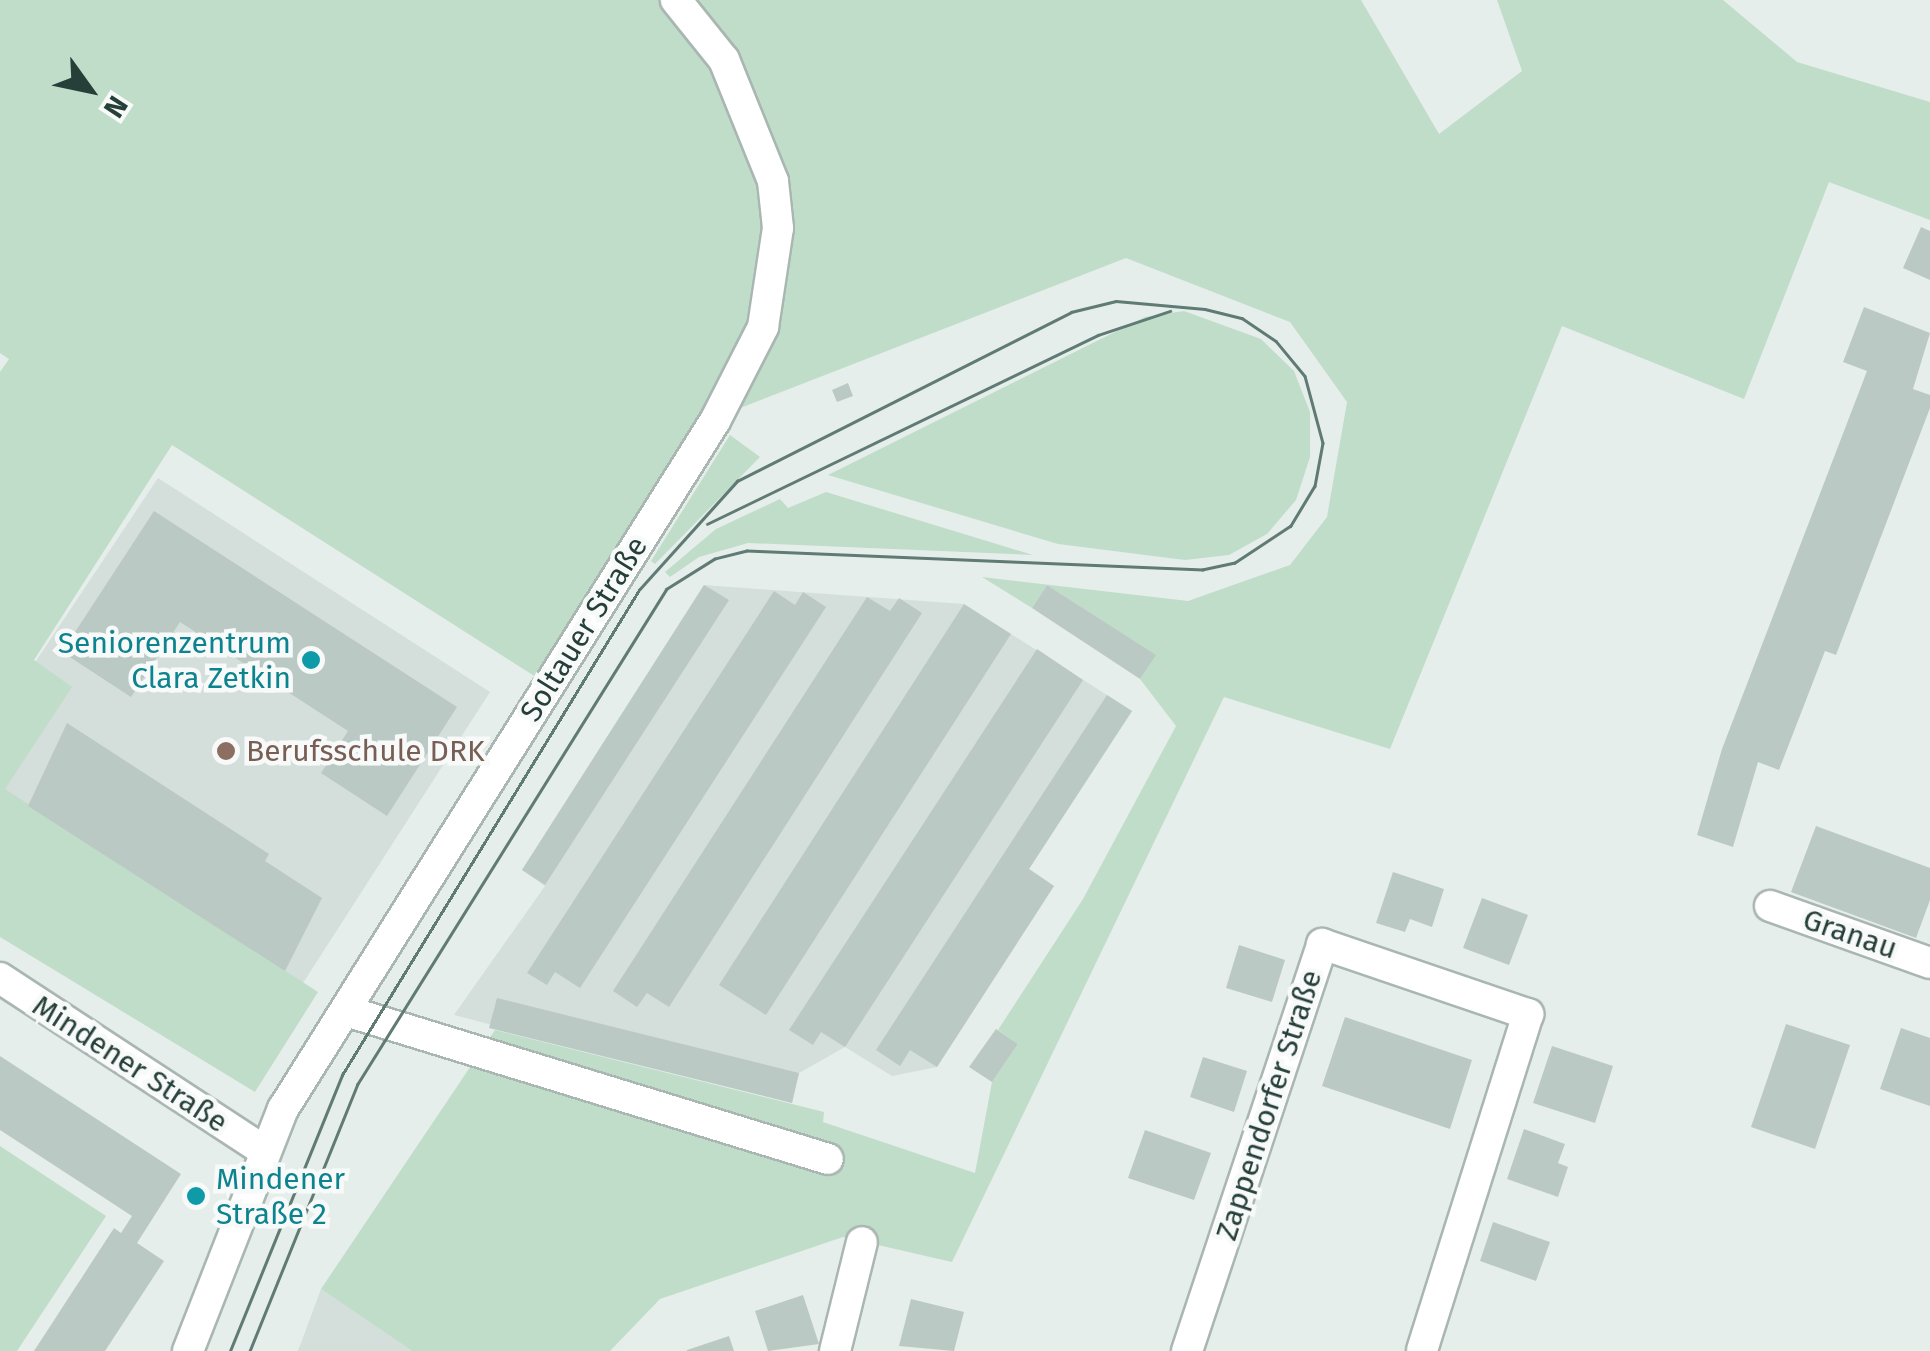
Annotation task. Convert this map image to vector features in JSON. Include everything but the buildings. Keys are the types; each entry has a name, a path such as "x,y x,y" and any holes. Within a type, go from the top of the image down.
{"street":[{"name":"Soltauer Straße","path":"188,1351 261,1149 715,421 762,327 778,228 773,181 724,60 676,0"},
{"name":"Granau","path":"1770,906 1930,962"},
{"name":"Zappendorfer Straße","path":"1188,1351 1322,944 1528,1014 1422,1351"},
{"name":"Mindener Straße","path":"0,978 261,1149"},
{"path":"346,1011 828,1159"},
{"path":"835,1351 862,1242"}],"shaded area":[{"name":"Berufsschule DRK","path":"158,478 490,692 303,983 0,787 0,715"},
{"path":"704,585 964,604 1132,711 1029,869 1054,886 937,1067 892,1076 845,1047 799,1073 792,1103 454,1015 545,886 522,870"},
{"path":"321,1289 412,1351 298,1351"}],"green space":[{"path":"0,0 1361,0 1439,134 1522,71 1497,0 1723,0 1797,62 1930,102 1930,220 1829,182 1744,399 1562,326 1390,749 1224,697 952,1262 843,1237 660,1299 610,1351 412,1351 321,1289 495,1030 824,1112 823,1122 975,1173 992,1082 1018,1044 998,1030 1083,899 1176,726 1140,679 1155,655 1047,585 1032,608 982,577 1188,601 1290,565 1327,517 1347,402 1290,322 1126,258 717,417 550,686 172,445 34,660 72,687 5,789 318,992 255,1092 0,937 0,372 9,359 0,353"},
{"path":"1184,311 1261,339 1294,371 1310,412 1310,457 1296,500 1267,534 1229,555 1185,560 1058,544 828,475 1145,317"},
{"path":"730,435 760,457 655,564 651,561"},
{"path":"826,492 1033,555 748,543 699,557 670,577 665,572 716,529 780,499 788,508"},
{"path":"0,1146 106,1216 17,1351 0,1351"}],"tram line":[{"path":"230,1351 342,1075 639,590 737,481 1071,312 1116,301 1205,309 1242,318 1276,341 1305,376 1323,443 1315,486 1291,526 1235,563 1203,570 747,551 715,559 667,589 358,1084 250,1351"},
{"path":"707,524 1098,335 1170,311"}],"place":[{"name":"Seniorenzentrum Clara Zetkin","path":"311,660"},
{"name":"Berufsschule DRK","path":"226,751"},
{"name":"Mindener Straße 2","path":"196,1196"}]}
